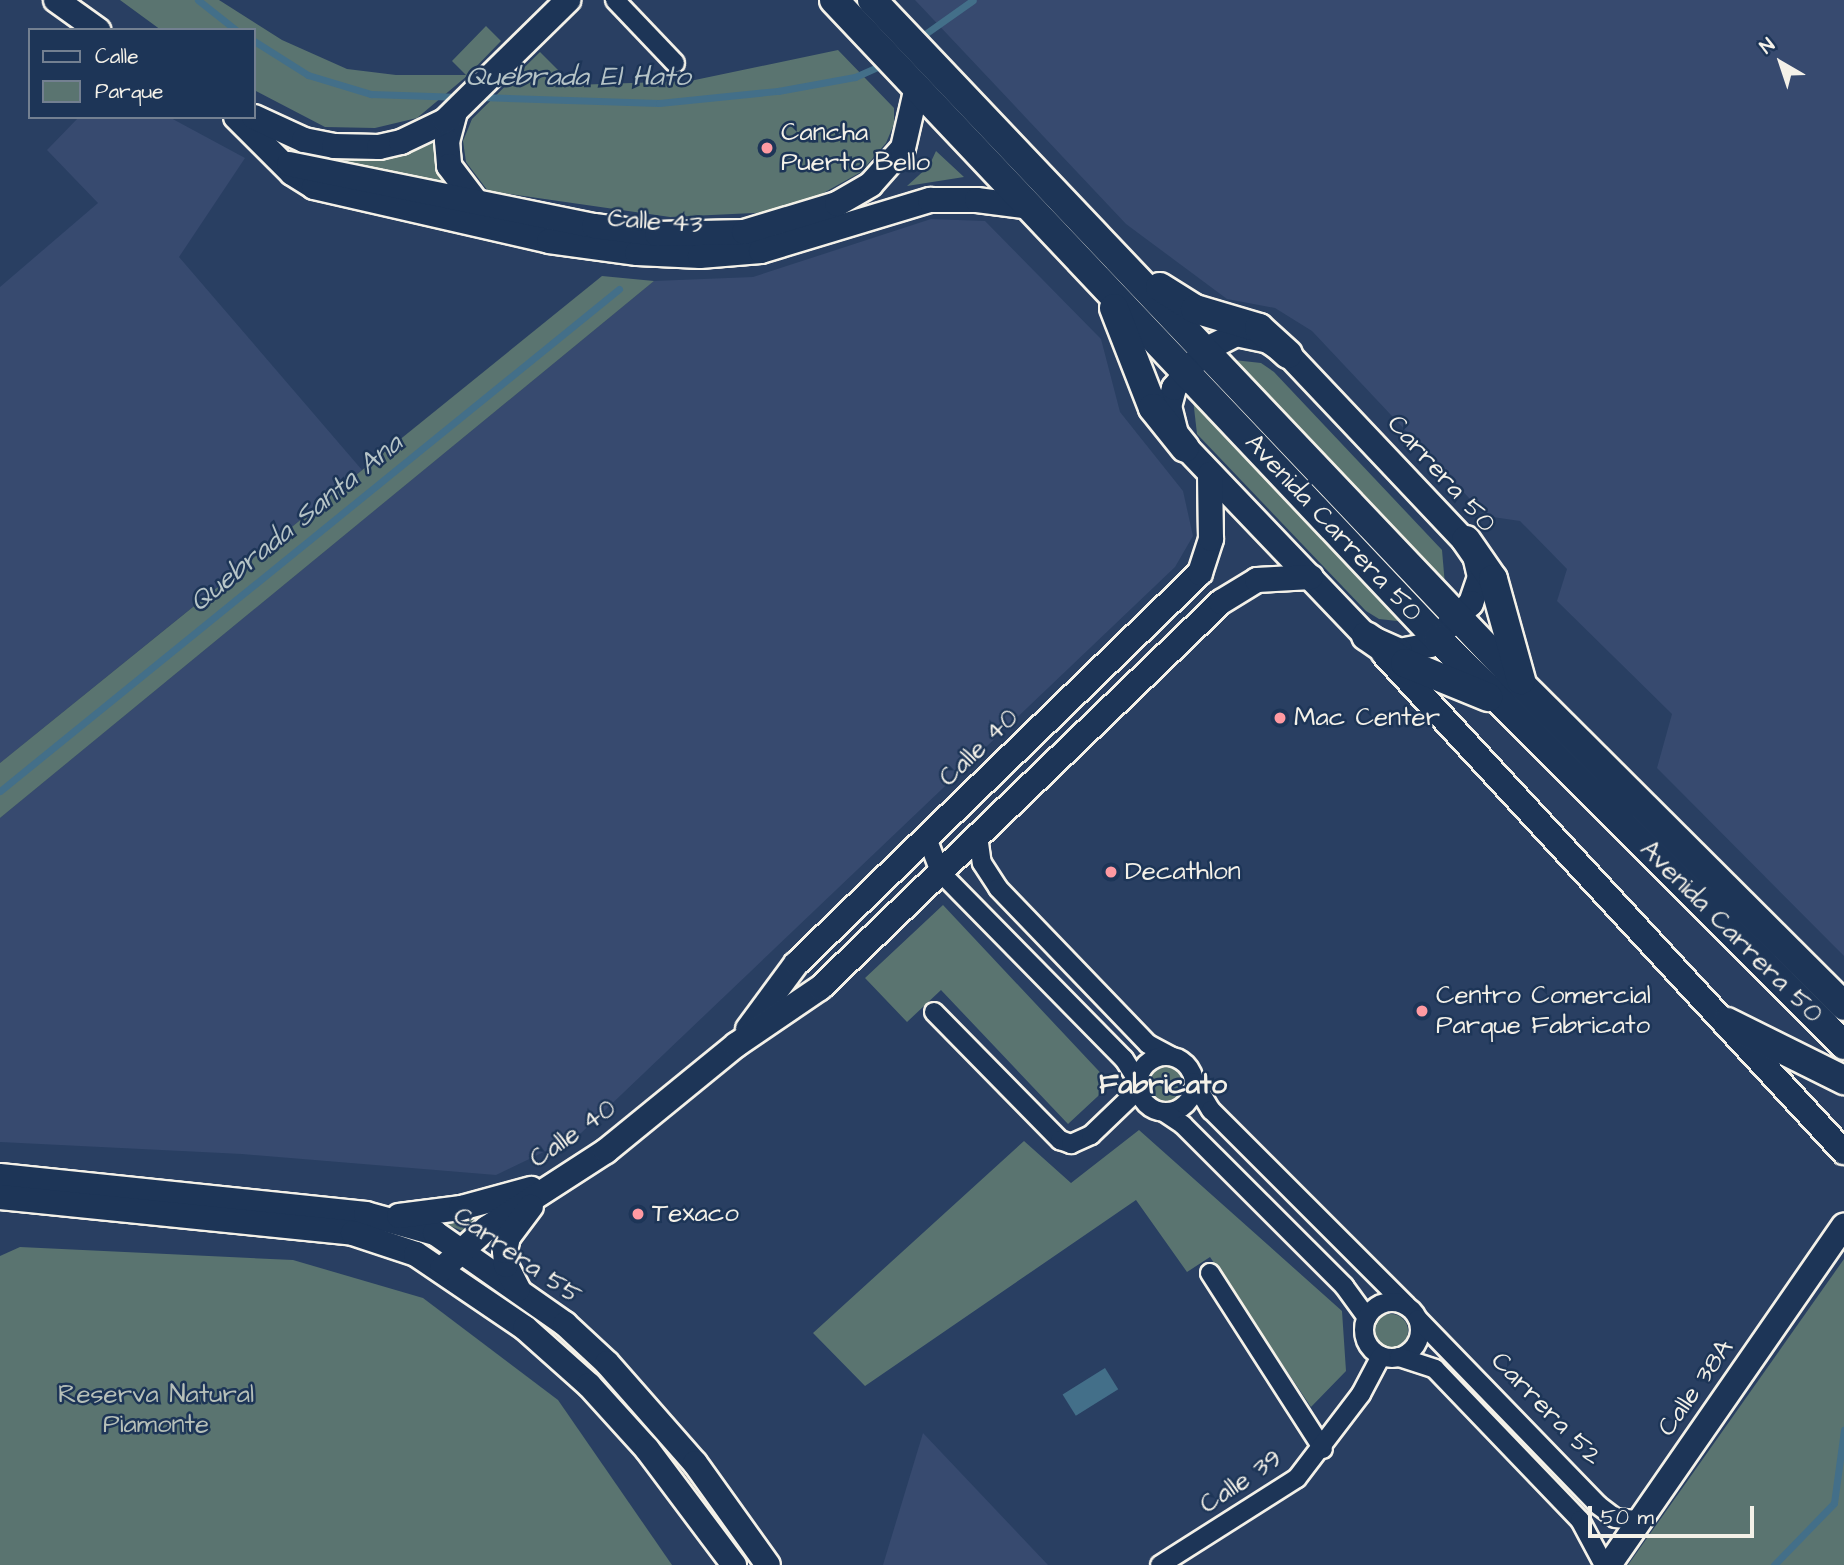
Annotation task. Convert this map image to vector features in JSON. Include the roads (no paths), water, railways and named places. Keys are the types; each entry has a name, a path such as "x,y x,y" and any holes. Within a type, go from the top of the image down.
{"main road":[{"path":"56,0 95,28"},
{"path":"256,118 304,139 356,148 401,142 455,112 568,0"},
{"name":"Avenida Carrera 50","path":"834,0 1438,639 1513,695 1844,1006"},
{"name":"Avenida Carrera 50","path":"879,7 1459,618 1513,695 1844,1045"},
{"name":"Calle 43","path":"281,163 478,204 657,234 716,235 777,224 837,204 881,175 903,148 913,83"},
{"path":"455,112 447,141 449,166 478,204"},
{"name":"Calle 43","path":"238,119 281,163 305,183 325,190 549,241 667,256 761,251 930,200 977,200 1030,207"},
{"path":"1108,247 1184,304 1259,328 1288,354"},
{"path":"1088,268 1128,333 1153,408 1185,448"},
{"name":"Carrera 50","path":"1236,334 1268,341 1288,354 1466,540 1479,561 1480,578 1471,603 1438,639 1416,650 1400,651 1366,636 1185,448 1171,428 1169,407 1184,370 1205,350 1236,334"},
{"name":"Calle 40","path":"736,1045 796,964 1200,573 1211,538 1210,474"},
{"path":"1366,636 1405,663 1513,695 1493,579 1466,540"},
{"name":"Calle 40","path":"442,1269 463,1249 627,1135 736,1045 820,988 1221,602 1257,580 1311,577"},
{"path":"1366,636 1727,1022 1844,1152"},
{"path":"1727,1022 1844,1080"},
{"name":"Carrera 55","path":"0,1176 387,1217 435,1233 463,1249 583,1340 630,1387 719,1494 768,1565"},
{"path":"387,1217 461,1208 558,1181"},
{"path":"519,1290 506,1265 508,1237 558,1181"},
{"name":"Carrera 55","path":"0,1197 353,1233 396,1244 442,1269 535,1337 615,1411 734,1565"},
{"name":"Calle 38A","path":"1607,1565 1838,1236"}],"street":[{"path":"615,0 675,63"},
{"path":"927,838 940,872 1124,1059 1147,1105 1164,1112 1183,1125 1344,1286 1367,1318 1368,1345 1390,1357 1415,1346 1419,1319 1210,1110 1187,1065 1148,1044 998,888 982,863 978,836"},
{"path":"934,1012 1060,1140 1071,1144 1091,1135 1138,1085 1146,1065 1171,1056"},
{"path":"1164,1112 1189,1100 1194,1083"},
{"path":"1210,1273 1323,1449"},
{"path":"1367,1318 1388,1302 1406,1305"},
{"name":"Carrera 52","path":"1419,1319 1598,1505 1615,1518 1640,1520"},
{"name":"Carrera 52","path":"1390,1357 1435,1369 1580,1520 1592,1534 1607,1565"},
{"name":"Calle 39","path":"1160,1565 1276,1495 1323,1449 1390,1357"}],"waterway":[{"name":"Quebrada El Hato","path":"198,0 233,28"},
{"name":"Quebrada El Hato","path":"918,39 973,0"},
{"name":"Quebrada El Hato","path":"256,42 308,75 371,94 461,97"},
{"name":"Quebrada El Hato","path":"480,97 659,103 778,91 855,77 886,63"},
{"name":"Quebrada Santa Ana","path":"0,791 619,289"},
{"path":"1774,1565 1834,1503 1844,1430"}],"place":[{"name":"Cancha Puerto Bello","path":"767,148"},
{"name":"Mac Center","path":"1280,718"},
{"name":"Decathlon","path":"1111,872"},
{"name":"Centro Comercial Parque Fabricato","path":"1422,1011"},
{"name":"Texaco","path":"638,1214"}],"district":[{"name":"Fabricato","path":"1163,1085"}],"park label":[{"name":"Reserva Natural Piamonte","path":"156,1410"}]}
